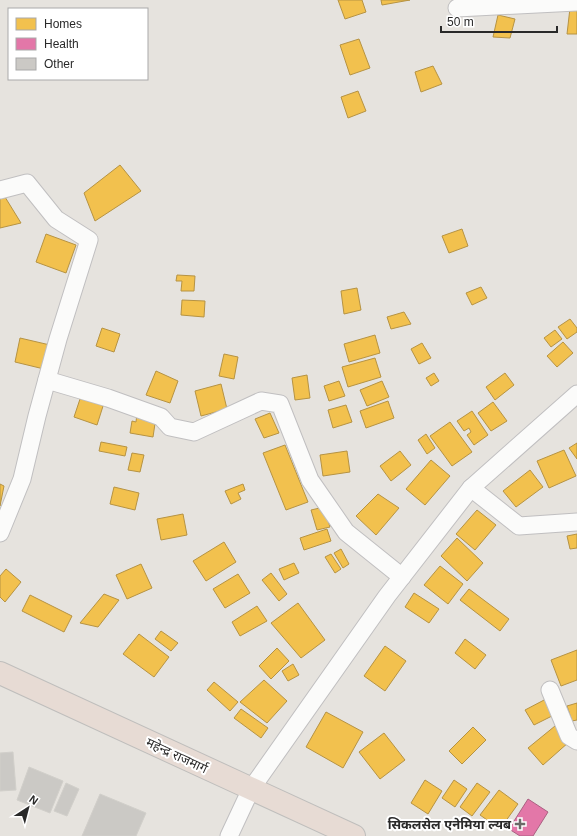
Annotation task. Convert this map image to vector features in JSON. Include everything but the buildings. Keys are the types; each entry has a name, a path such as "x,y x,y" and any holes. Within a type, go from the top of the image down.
{"highway":[{"name":"महेन्द्र राजमार्ग","path":"0,673 354,836"}],"street":[{"path":"458,8 577,2"},
{"path":"0,190 27,182 56,218 89,240 36,416 22,479 0,533"},
{"path":"47,380 108,398 161,417 170,427 194,432 261,401 280,404 310,480 346,532 402,577"},
{"path":"229,836 251,789 402,577 471,488 577,394"},
{"path":"471,488 518,526 577,522"},
{"path":"550,690 569,736 577,741"}],"place":[{"name":"सिकलसेल एनेमिया ल्यब","path":"520,824"}]}
